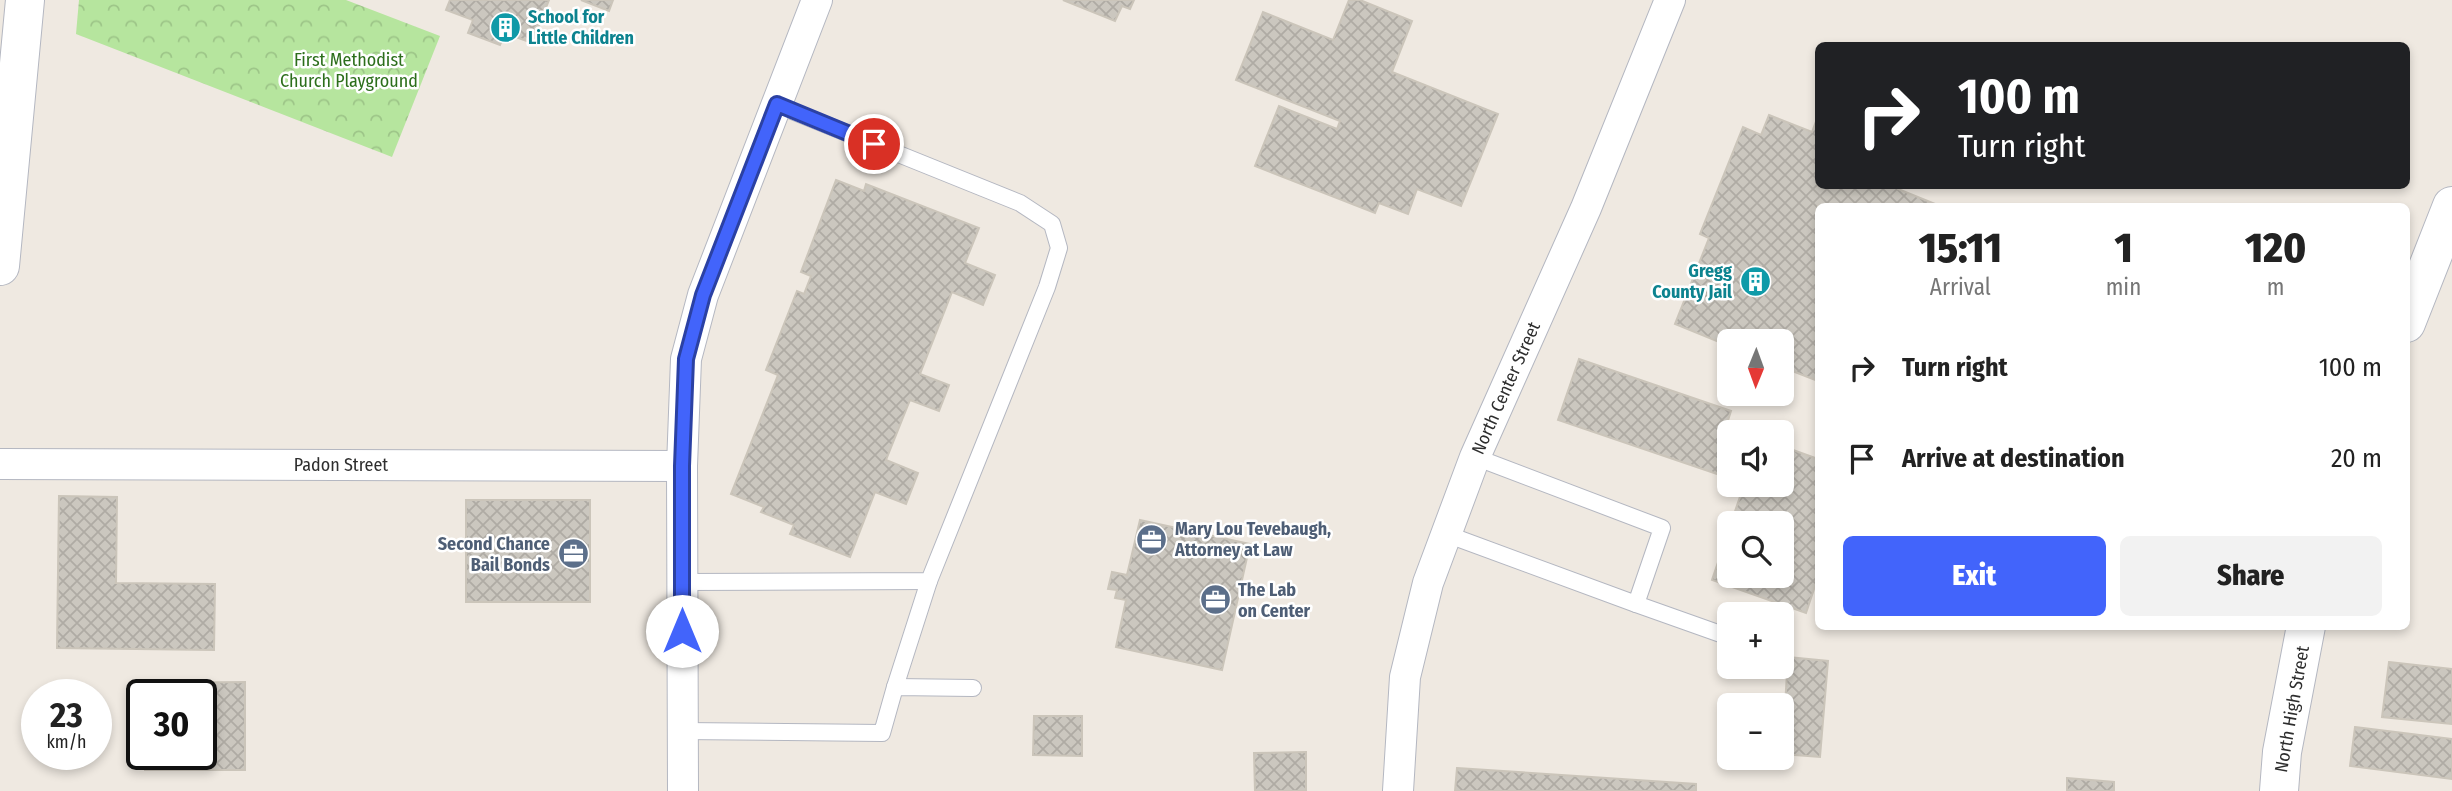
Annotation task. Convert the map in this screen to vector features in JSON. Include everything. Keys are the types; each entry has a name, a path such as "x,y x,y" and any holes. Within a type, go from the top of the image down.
{"main road":[{"path":"0,266 25,0"},
{"path":"2410,313 2452,206"},
{"name":"North High Street","path":"2279,791 2282,752 2305,630"}],"street":[{"path":"682,791 683,382 691,337 703,295 817,0"},
{"name":"North Center Street","path":"1398,791 1405,677 1428,583 1475,457 1586,208 1670,0"},
{"name":"Padon Street","path":"0,464 682,466"}],"lane":[{"path":"682,731 882,733 929,581 1048,286 1059,248 1052,224 1020,203 777,104"},
{"path":"1475,457 1662,528 1636,604"},
{"path":"1446,534 1717,633"},
{"path":"682,582 929,581"},
{"path":"895,687 973,688"}],"green space":[{"name":"First Methodist Church Playground","path":"79,0 346,0 440,36 392,157 76,34"}],"building":[{"name":"School for Little Children","path":"450,0 549,0 532,43 505,33 500,45 468,33 473,20 446,10"},
{"path":"581,0 613,0 609,11"},
{"path":"1063,0 1134,0 1130,9 1122,6 1115,21"},
{"path":"1349,0 1360,0 1412,21 1392,72 1498,114 1461,206 1417,189 1408,214 1379,203 1375,213 1255,166 1279,106 1337,129 1340,121 1236,80 1263,12 1333,40"},
{"name":"Gregg County Jail","path":"1769,115 1812,132 1815,124 1815,189 1898,189 1933,203 1815,203 1815,380 1794,372 1794,329 1717,329 1717,341 1675,324 1709,238 1700,234 1743,127 1761,135"},
{"path":"836,180 864,191 866,184 979,228 965,263 995,275 983,305 952,292 920,374 949,385 939,411 910,400 886,460 918,473 906,504 875,492 850,557 790,534 794,525 761,512 764,507 731,494 778,375 766,370 797,291 804,294 811,276 801,272"},
{"path":"1579,359 1731,411 1728,420 1717,420 1717,474 1558,420"},
{"path":"1794,450 1815,458 1815,586 1806,613 1794,609 1794,602 1775,602 1735,588 1794,588 1794,511 1735,511 1740,497 1794,497"},
{"path":"59,496 117,497 116,583 215,584 214,650 57,648"},
{"path":"466,500 590,500 590,602 466,602"},
{"path":"1140,520 1250,544 1222,670 1116,647 1126,600 1115,598 1117,590 1108,589 1112,572 1127,575"},
{"path":"1717,565 1717,582 1712,580"},
{"path":"1794,658 1828,661 1820,757 1794,755 1794,693 1786,693 1787,679 1794,679"},
{"path":"2389,662 2452,669 2452,724 2382,717"},
{"path":"217,682 245,682 245,770 217,770"},
{"path":"1034,716 1082,716 1082,756 1033,755"},
{"path":"2355,727 2452,739 2452,779 2350,766"},
{"path":"1306,752 1306,791 1255,791 1254,753"},
{"path":"1457,768 1696,784 1696,791 1455,791"},
{"path":"2067,778 2114,782 2114,791 2067,791"}],"place":[{"name":"School for Little Children","path":"505,27"},
{"name":"Gregg County Jail","path":"1755,281"},
{"name":"Mary Lou Tevebaugh, Attorney at Law","path":"1152,539"},
{"name":"Second Chance Bail Bonds","path":"573,554"},
{"name":"The Lab on Center","path":"1215,600"}],"route":[{"path":"682,631 683,382 686,359 703,295 777,104 874,144"}]}
